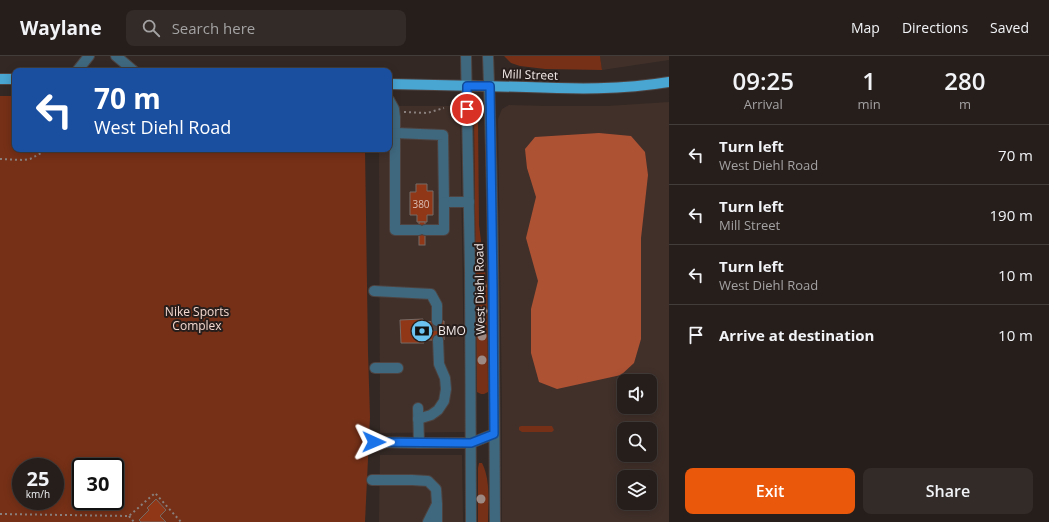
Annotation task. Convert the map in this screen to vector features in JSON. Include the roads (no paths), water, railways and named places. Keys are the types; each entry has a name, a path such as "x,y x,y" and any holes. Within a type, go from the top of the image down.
{"main road":[{"path":"0,79 12,79"},
{"name":"Mill Street","path":"392,84 584,89 620,88 669,82"}],"street":[{"path":"79,68 89,56"},
{"path":"116,56 130,68"},
{"name":"West Diehl Road","path":"466,56 469,202 471,443 470,522"},
{"name":"West Diehl Road","path":"488,56 490,86 495,522"},
{"path":"392,105 394,109 392,134 395,230 444,230 443,135 392,134"},
{"path":"444,202 469,202"},
{"path":"374,291 431,294 437,305 437,321"},
{"path":"418,419 431,415 438,410 444,401 446,389 445,378 439,364 438,340"},
{"path":"374,368 398,368"},
{"path":"418,408 419,443"},
{"path":"374,442 471,443 494,434"},
{"path":"372,480 428,481 436,489 437,522"},
{"path":"429,522 437,504"}],"tunnel":[{"path":"437,321 438,340"}],"place":[{"name":"BMO","path":"422,331"}],"park label":[{"name":"Nike Sports Complex","path":"197,319"}]}
